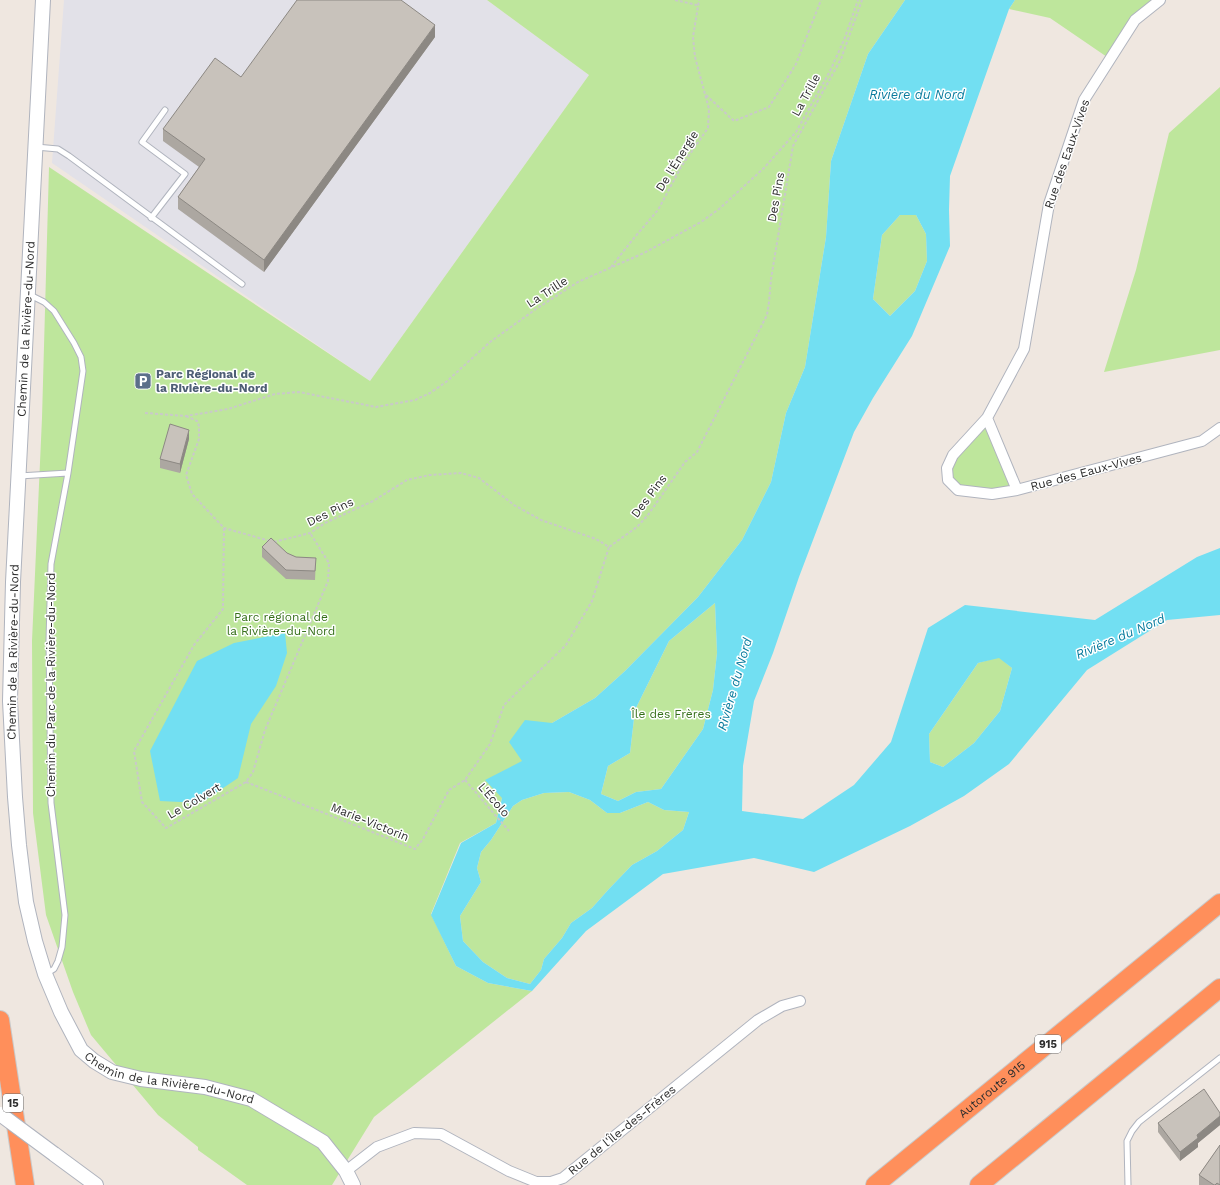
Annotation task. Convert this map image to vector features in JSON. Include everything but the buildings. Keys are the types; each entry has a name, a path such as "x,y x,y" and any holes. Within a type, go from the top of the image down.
{"highway":[{"name":"Autoroute 915","path":"875,1185 1220,903"},
{"path":"978,1185 1220,988"},
{"name":"15","path":"0,1020 25,1185"},
{"path":"993,1185 1056,1122"}],"street":[{"name":"Chemin de la Rivière-du-Nord","path":"43,0 27,294 11,634 10,701 14,797 22,873 30,922 45,974 60,1012 81,1050 112,1072 141,1079 205,1087 251,1099 322,1142 346,1171 352,1185"},
{"name":"Rue des Eaux-Vives","path":"1160,0 1135,20 1084,100 1049,204 1024,349 987,418 953,455 947,468 948,480 958,490 992,494 1017,490 1202,441 1220,428"},
{"name":"Rue des Eaux-Vives","path":"987,418 1017,490"},
{"name":"Rue de l'Île-des-Frères","path":"346,1171 377,1147 414,1134 441,1134 509,1170 536,1182 551,1182 563,1178 758,1020 782,1006 800,1001"},
{"path":"0,1114 94,1182"}],"lane":[{"path":"152,218 184,174 142,142 165,110"},
{"path":"35,147 53,148 63,152 242,284"},
{"name":"Chemin du Parc de la Rivière-du-Nord","path":"27,294 40,299 54,311 81,357 83,371 68,473 51,564 49,641 51,803 65,915 62,946 58,961 54,969 45,974"},
{"path":"19,476 68,473"},
{"path":"1128,1185 1127,1141 1132,1131 1139,1122 1220,1058"}],"path":[{"path":"675,0 697,5"},
{"name":"De l'Énergie","path":"611,268 658,210 681,167 708,128 709,109 695,57 693,37 699,0"},
{"path":"705,94 734,121 769,107 796,64 821,0"},
{"name":"La Trille","path":"146,413 186,416 228,409 275,394 299,392 376,407 415,400 430,393 446,382 490,342 536,309 578,282 644,253 701,222 720,209 764,168 796,132 838,52 858,0"},
{"name":"Des Pins","path":"224,528 274,542 310,533 325,523 373,501 406,480 461,473 479,478 514,505 541,520 596,539 609,547 637,527 685,462 697,452 736,373 767,315 770,302 771,279 793,146 841,59 862,0"},
{"path":"186,416 197,421 199,426 199,439 186,475 192,494 224,528"},
{"name":"Le Colvert","path":"224,528 223,609 194,645 134,752 142,802 166,828 246,782"},
{"path":"246,782 254,772 265,730 328,581 329,563 310,533"},
{"name":"Marie-Victorin","path":"246,782 415,849 423,839 450,790 465,780 490,744 504,705 566,646 592,601 609,547"},
{"name":"L'Écolo","path":"465,780 509,831"}],"shaded area":[{"path":"64,0 487,0 589,75 370,381 52,163"}],"green space":[{"name":"Parc régional de la Rivière-du-Nord","path":"487,0 905,0 868,54 831,161 826,237 805,367 786,413 771,482 742,540 698,597 625,671 595,698 552,723 523,761 502,798 496,823 460,843 431,914 456,966 488,983 532,991 374,1117 332,1185 247,1185 198,1150 198,1147 158,1115 91,1035 73,992 46,915 33,813 32,641 42,418 49,167 370,381 589,75"},
{"path":"1015,0 1160,0 1135,20 1110,59 1050,18 1009,9"},
{"path":"1220,87 1220,350 1104,372 1136,270 1169,133"},
{"path":"900,215 916,215 926,234 927,261 915,291 890,316 873,299 882,235"},
{"path":"987,418 1017,490 958,490 948,480 953,455"},
{"name":"Île des Frères","path":"715,603 717,653 713,690 703,729 661,789 636,792 618,801 601,794 608,766 630,753 635,710 669,641"},
{"path":"999,657 1012,668 1000,711 974,743 943,767 930,762 929,734 978,663"},
{"path":"569,792 590,800 607,813 620,813 648,802 664,810 689,812 683,830 657,851 632,865 592,908 571,923 562,938 544,959 541,970 530,984 507,978 483,962 463,941 460,916 481,882 477,868 481,852 491,840 513,806 522,800 544,793"}],"water":[{"name":"Rivière du Nord","path":"905,0 1015,0 1009,9 950,176 950,246 912,336 873,398 854,432 754,701 743,766 742,811 803,819 854,785 891,742 928,628 965,605 1095,620 1197,557 1220,548 1220,615 1167,620 1087,670 1009,764 964,796 910,826 814,872 754,858 663,874 586,931 532,991 488,983 456,966 431,915 461,843 496,823 502,798 485,780 522,761 509,742 525,720 552,723 595,698 625,671 698,597 742,540 771,482 786,413 805,367 826,237 831,161 868,54","holes":["900,215 916,215 926,234 927,261 915,291 890,316 873,299 882,235","715,603 717,653 713,690 703,729 661,789 636,792 618,801 601,794 608,766 630,753 635,710 669,641","999,658 1012,668 1000,711 974,743 943,767 930,762 929,734 978,663","569,792 590,800 607,813 620,813 648,802 664,810 689,812 683,830 657,851 632,865 592,908 571,923 562,938 544,959 541,970 530,984 507,978 483,962 463,941 460,916 481,882 477,868 481,852 491,840 513,806 522,800 544,793"]},
{"path":"285,633 287,653 276,686 251,724 238,778 201,803 160,801 150,751 197,661 234,643"}],"place":[{"name":"Parc Régional de la Rivière-du-Nord","path":"143,381"}]}
